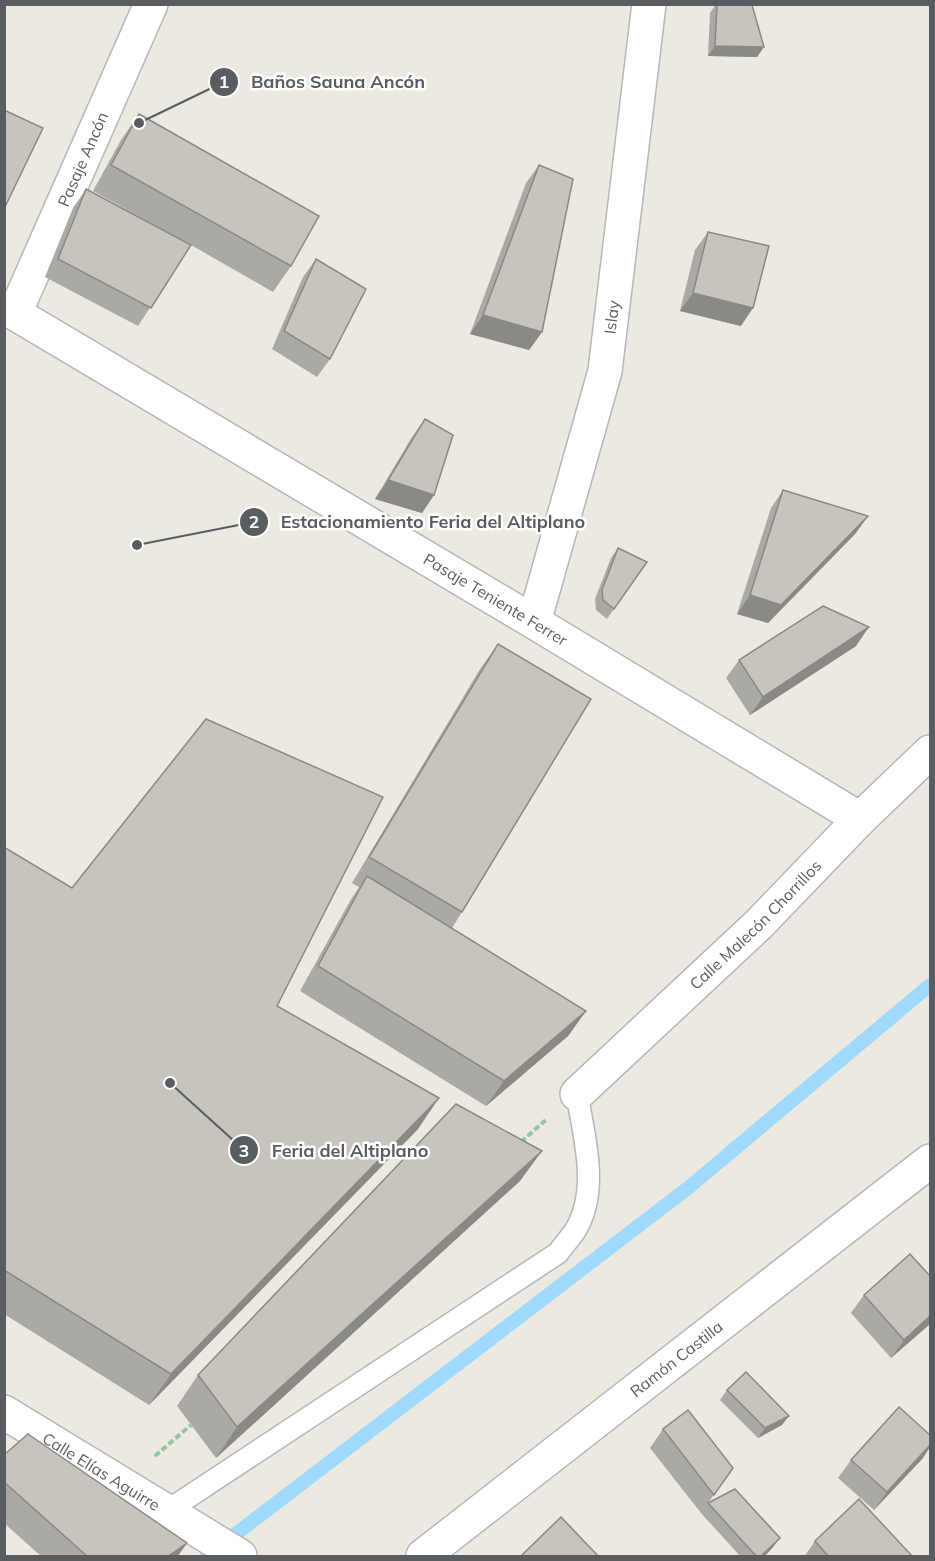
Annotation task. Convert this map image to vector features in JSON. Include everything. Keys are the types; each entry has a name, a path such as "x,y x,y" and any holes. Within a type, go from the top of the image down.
{"street":[{"name":"Pasaje Ancón","path":"10,310 151,4"},
{"name":"Islay","path":"534,621 605,371 649,4"},
{"name":"Pasaje Teniente Ferrer","path":"10,310 534,621 860,819"},
{"name":"Calle Malecón Chorrillos","path":"577,1094 759,924 860,819 930,752"},
{"name":"Ramón Castilla","path":"423,1557 930,1161"},
{"name":"Calle Elías Aguirre","path":"4,1412 240,1557"}],"lane":[{"path":"167,1511 558,1253 576,1230 586,1202 589,1173 577,1094"}],"path":[{"path":"518,1144 577,1094"}],"building":[{"path":"717,4 752,5 764,47 715,46"},
{"path":"4,110 43,128 4,209"},
{"path":"139,114 319,216 291,266 111,165"},
{"path":"539,165 573,179 542,332 483,315"},
{"path":"86,189 191,245 151,308 58,259"},
{"path":"708,232 769,246 753,308 693,293"},
{"path":"316,259 366,289 330,359 284,331"},
{"path":"425,419 453,435 434,495 388,480"},
{"path":"783,490 868,516 781,605 750,595"},
{"path":"618,548 647,562 614,609 603,600 602,590"},
{"path":"823,606 869,627 763,697 739,660"},
{"path":"498,644 591,699 462,912 369,857"},
{"path":"206,719 383,797 277,1006 439,1098 171,1374 4,1270 4,847 72,888"},
{"path":"367,876 586,1011 504,1081 318,966"},
{"path":"456,1104 542,1151 237,1427 198,1375"},
{"path":"910,1254 930,1276 930,1316 904,1340 864,1295"},
{"path":"746,1372 789,1416 765,1428 727,1390"},
{"path":"899,1407 930,1435 930,1445 887,1492 851,1460"},
{"path":"688,1410 733,1468 714,1495 663,1429"},
{"path":"28,1434 187,1543 167,1557 88,1557 4,1482 4,1455"},
{"path":"735,1489 780,1538 760,1557 757,1557 708,1503"},
{"path":"859,1499 913,1557 829,1557 815,1541"},
{"path":"561,1517 599,1557 520,1557"}],"waterway":[{"path":"207,1556 688,1188 930,985"}],"place":[{"name":"Baños Sauna Ancón","path":"139,123"},
{"name":"Estacionamiento Feria del Altiplano","path":"137,545"},
{"name":"Feria del Altiplano","path":"170,1083"}]}
